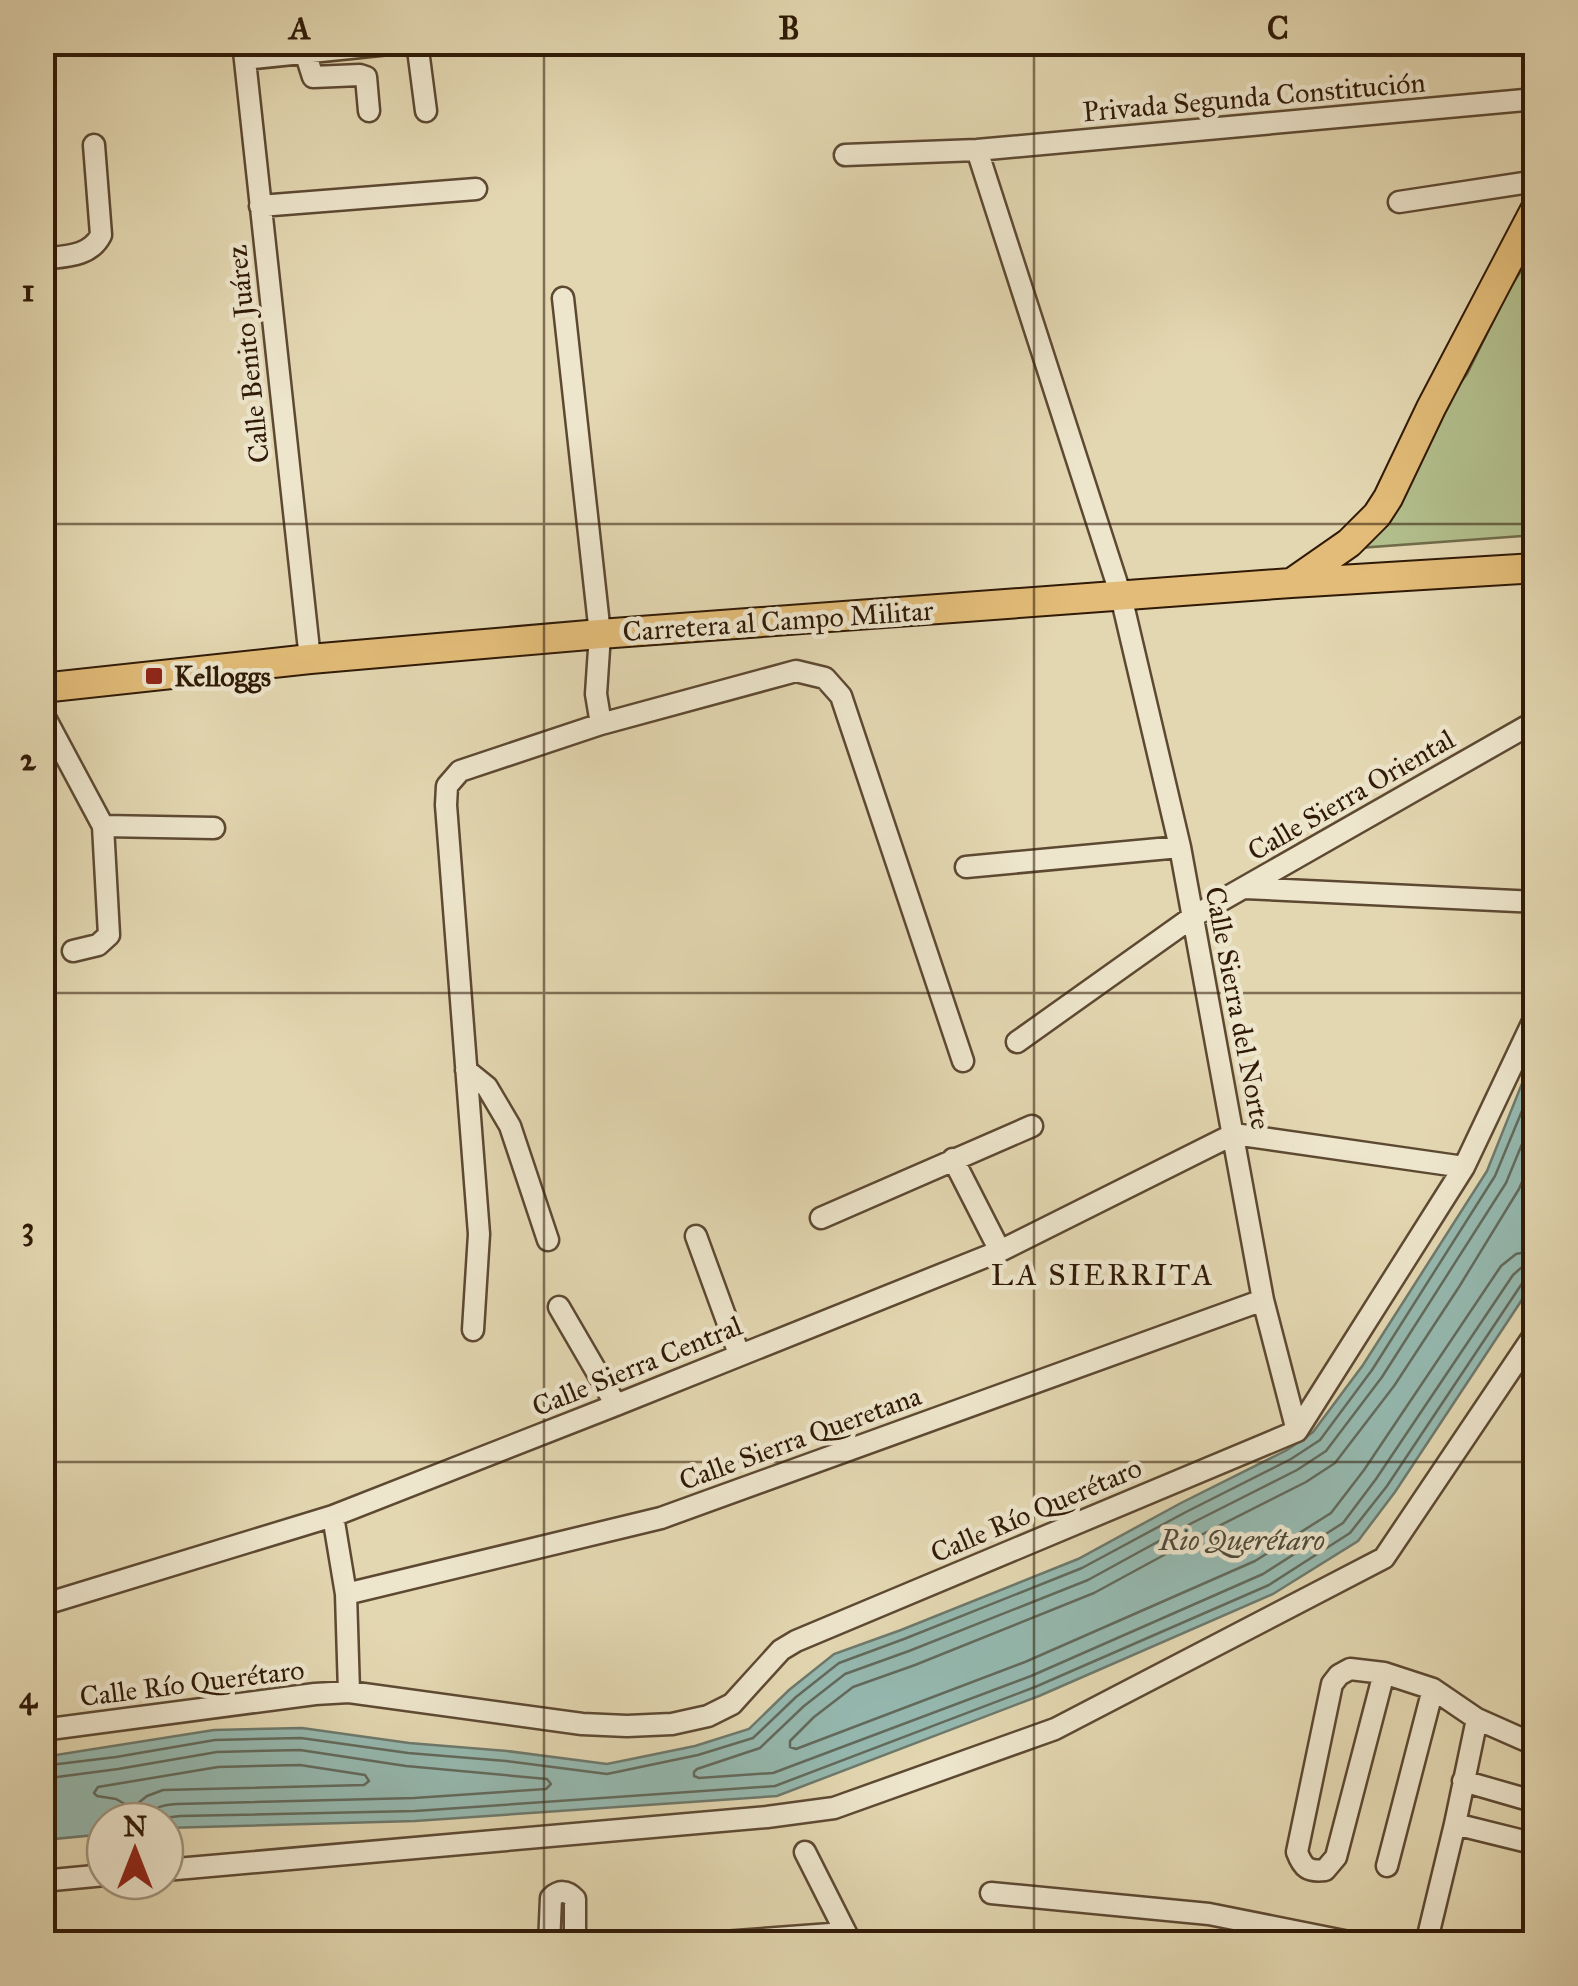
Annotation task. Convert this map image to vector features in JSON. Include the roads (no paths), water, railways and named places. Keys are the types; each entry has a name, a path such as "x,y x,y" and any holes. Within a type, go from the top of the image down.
{"main road":[{"path":"1291,583 1349,543 1388,498 1536,208"},
{"name":"Carretera al Campo Militar","path":"42,688 310,659 600,634 1528,567"}],"street":[{"path":"244,50 305,52 408,42"},
{"path":"417,42 426,111"},
{"name":"Calle Benito Juárez","path":"244,50 310,659"},
{"path":"305,52 313,78 366,78 369,111"},
{"name":"Privada Segunda Constitución","path":"846,155 977,150 1536,99"},
{"path":"42,259 81,254 96,244 101,235 94,146"},
{"path":"977,150 1122,596"},
{"path":"1399,202 1536,180"},
{"path":"260,206 476,189"},
{"path":"563,298 600,634 596,694 601,724"},
{"name":"Calle Sierra del Norte","path":"1122,596 1194,916 1262,1300 1298,1431"},
{"path":"473,1330 479,1234 446,804 448,786 460,771 601,724 796,670 825,678 841,696 963,1061"},
{"path":"42,712 103,826 109,935 98,945 72,951"},
{"name":"Calle Sierra Oriental","path":"1017,1042 1194,916 1536,721"},
{"path":"103,826 214,828"},
{"path":"966,867 1180,847"},
{"path":"1243,888 1536,902"},
{"path":"1298,1431 1464,1166 1536,1015"},
{"path":"466,1070 487,1087 510,1126 548,1240"},
{"path":"821,1218 1032,1126"},
{"path":"1234,1134 1464,1166"},
{"name":"Calle Sierra Central","path":"42,1604 333,1516 616,1405 1000,1251 1234,1134"},
{"path":"953,1159 1000,1251"},
{"path":"696,1236 739,1354"},
{"name":"Calle Sierra Queretana","path":"346,1594 662,1518 1262,1300"},
{"path":"559,1307 616,1405"},
{"path":"185,1868 834,1808 1055,1729 1384,1558 1536,1332"},
{"name":"Calle Río Querétaro","path":"44,1730 349,1692 582,1724 672,1724 708,1716 732,1704 781,1650 796,1641 1298,1431"},
{"path":"333,1516 346,1594 349,1692"},
{"path":"1384,1673 1336,1857 1325,1870 1311,1871 1302,1866 1296,1852 1332,1684 1339,1675 1350,1669 1384,1673 1434,1688 1477,1720 1536,1745"},
{"path":"1386,1866 1434,1688"},
{"path":"42,1702 44,1730"},
{"path":"1426,1944 1477,1720"},
{"path":"1464,1781 1536,1802"},
{"path":"1455,1824 1536,1844"},
{"path":"696,1944 848,1938 805,1852"},
{"path":"42,1881 85,1877"},
{"path":"550,1944 550,1898 562,1892 575,1899 574,1944"},
{"path":"991,1894 1209,1914 1359,1944"}],"water":[{"name":"Rio Querétaro","path":"1535,1051 1535,1280 1395,1492 1358,1541 1273,1594 1039,1696 777,1796 415,1821 185,1827 185,1801 85,1801 85,1836 43,1840 43,1757 214,1730 302,1728 607,1764 695,1746 749,1729 834,1654 1078,1559 1287,1450 1313,1432 1363,1365 1487,1171"}],"place":[{"name":"Kelloggs","path":"154,676"}],"district":[{"name":"LA SIERRITA","path":"1103,1275"}]}
